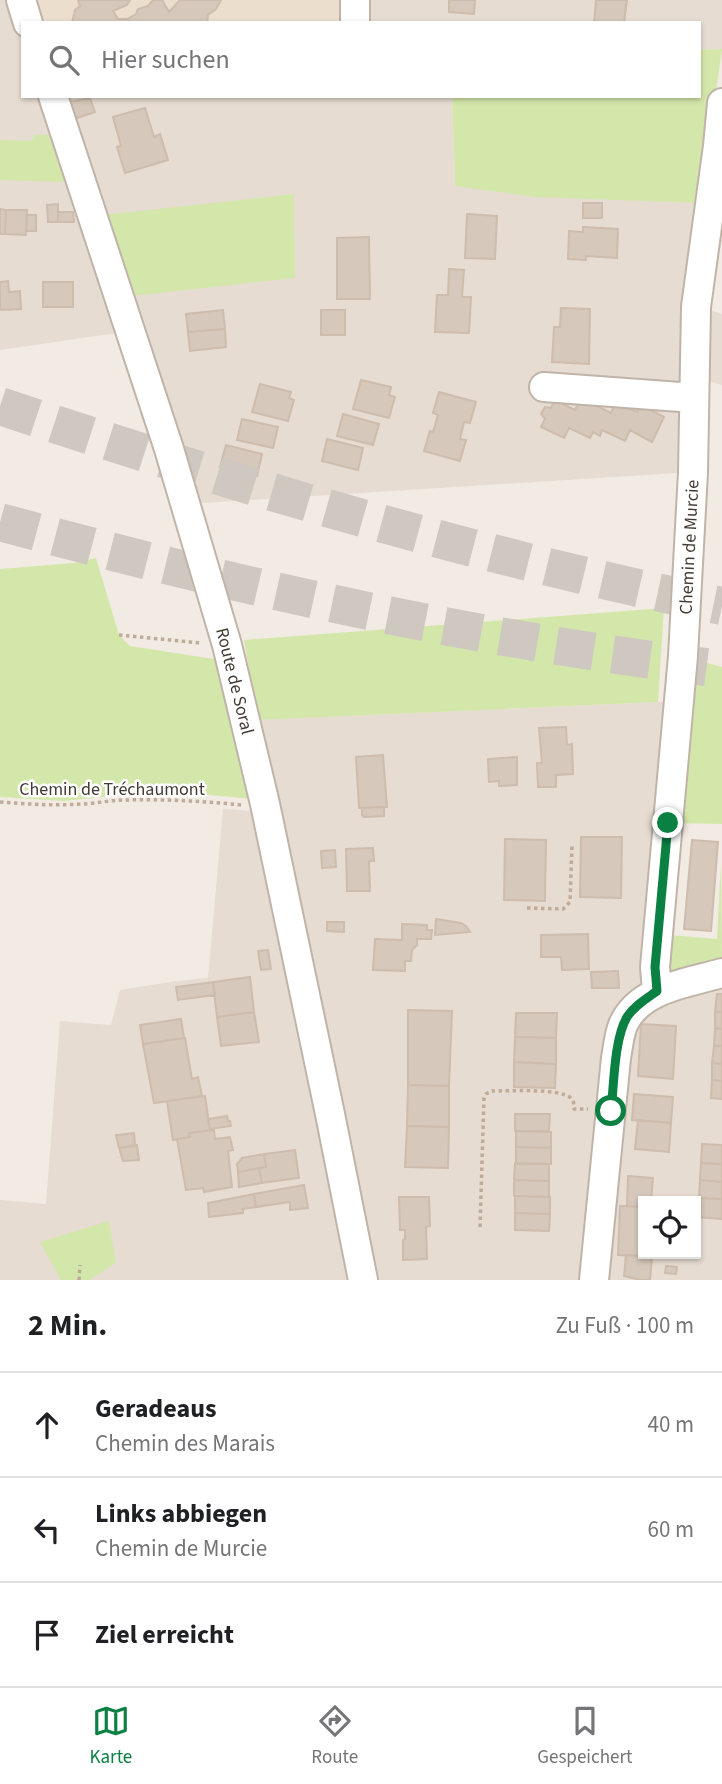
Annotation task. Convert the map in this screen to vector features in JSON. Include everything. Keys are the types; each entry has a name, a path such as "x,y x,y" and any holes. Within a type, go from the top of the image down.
{"street":[{"path":"21,0 27,21"},
{"path":"355,0 355,21"},
{"name":"Route de Soral","path":"54,98 169,449 228,645 265,804 363,1280"},
{"name":"Chemin de Murcie","path":"657,991 655,967 682,667 693,472 696,307 722,103"},
{"path":"544,387 694,398"},
{"path":"594,1280 616,1058 622,1027 633,1010 657,991 722,973"}],"path":[{"path":"119,635 228,645"},
{"name":"Chemin de Tréchaumont","path":"0,802 48,806 120,800 244,806 265,804"},
{"path":"527,908 563,909 570,902 572,845"},
{"path":"480,1227 486,1094 492,1091 552,1092 571,1098 574,1101 574,1109 611,1111"},
{"path":"79,1280 80,1265"}],"shaded area":[{"path":"0,0 722,0 722,49 701,50 701,21 21,21 21,98 452,98 455,186 711,203 696,306 722,314 722,385 695,377 693,472 186,504 130,331 0,350"},
{"path":"38,0 347,0 347,21 44,21"},
{"path":"680,701 658,934 722,963 722,1280 0,1280 0,1200 46,1204 60,1021 111,1025 120,990 208,978 223,809 255,811 234,721"}],"green space":[{"path":"722,49 700,203 536,197 455,186 452,98 701,98 701,50"},
{"path":"35,135 50,135 66,177 65,182 0,180 0,140 31,141"},
{"path":"294,194 295,278 131,296 103,215"},
{"path":"96,558 119,635 130,646 214,659 234,721 252,799 210,795 112,796 64,801 0,797 0,569 74,563"},
{"path":"664,608 658,702 258,720 244,640"},
{"path":"683,656 722,667 722,824 668,823"},
{"path":"721,863 722,963 680,978 663,970 658,934 717,939"},
{"path":"109,1221 116,1263 89,1280 61,1280 40,1242"}],"building":[{"path":"78,0 130,0 127,5 113,11 118,19 127,19 153,0 162,0 169,12 180,0 221,0 216,9 208,15 207,21 72,21 75,10 80,6"},
{"path":"449,0 475,0 474,14 449,12"},
{"path":"596,0 627,0 624,21 594,21"},
{"path":"90,98 95,112 71,120 65,103"},
{"path":"145,108 154,137 160,134 168,160 125,173 117,147 121,146 113,117"},
{"path":"583,203 602,203 602,218 583,218"},
{"path":"58,204 58,222 48,222 47,205"},
{"path":"0,209 6,210 5,234 0,234"},
{"path":"6,210 27,210 26,235 5,234"},
{"path":"58,212 73,212 74,222 58,222"},
{"path":"467,214 497,216 495,259 465,258"},
{"path":"27,215 36,215 36,231 26,231"},
{"path":"583,227 618,229 617,258 586,256 586,260 568,259 569,231 583,232"},
{"path":"369,237 370,299 337,299 337,238"},
{"path":"449,269 464,270 462,297 471,297 469,333 435,332 437,295 448,295"},
{"path":"8,281 9,292 20,291 21,309 0,310 0,282"},
{"path":"43,282 73,282 73,307 43,307"},
{"path":"561,308 590,309 589,364 552,362 554,327 560,327"},
{"path":"223,310 225,329 188,332 186,314"},
{"path":"321,310 345,310 345,335 321,335"},
{"path":"225,329 226,347 190,351 188,332"},
{"path":"361,380 391,387 389,395 395,397 389,418 353,409"},
{"path":"260,384 291,392 289,398 294,400 288,421 252,412"},
{"path":"439,392 476,402 470,423 464,422 460,439 466,440 460,461 424,451 438,415 433,413"},
{"path":"581,398 611,413 616,402 637,412 641,405 664,417 652,442 630,430 625,441 602,430 600,436 593,432 590,438 569,428 564,438 541,427 545,419 541,414 545,407 551,408 555,400 575,410"},
{"path":"343,414 379,424 373,445 337,436"},
{"path":"242,419 278,427 273,448 237,440"},
{"path":"327,439 363,448 358,470 322,461"},
{"path":"226,445 262,454 257,476 220,467"},
{"path":"566,727 567,745 572,744 573,774 556,775 556,787 538,787 537,763 542,763 539,728"},
{"path":"383,755 387,807 359,808 356,757"},
{"path":"517,757 517,785 499,786 499,781 489,782 488,759"},
{"path":"384,807 384,816 362,815 362,808"},
{"path":"581,837 622,837 621,898 580,897"},
{"path":"505,839 546,840 545,901 504,900"},
{"path":"692,840 718,842 711,931 684,929"},
{"path":"373,848 374,861 369,861 370,891 347,891 346,849"},
{"path":"335,850 336,867 322,868 321,851"},
{"path":"436,919 461,923 470,932 435,935"},
{"path":"327,922 344,922 344,932 327,931"},
{"path":"402,924 427,925 427,930 432,930 431,939 417,939 411,961 405,961 405,971 373,970 375,939 402,940"},
{"path":"588,934 589,969 562,970 561,957 541,957 541,935"},
{"path":"268,950 271,969 261,970 258,951"},
{"path":"618,971 619,988 592,988 591,972"},
{"path":"250,977 254,1012 217,1017 213,982"},
{"path":"213,982 215,995 178,1000 176,987"},
{"path":"717,994 722,994 722,1012 715,1012"},
{"path":"408,1010 452,1011 449,1086 408,1085"},
{"path":"254,1012 259,1042 221,1046 217,1017"},
{"path":"715,1012 722,1012 722,1029 715,1028"},
{"path":"516,1013 557,1013 556,1038 515,1037"},
{"path":"181,1019 184,1038 143,1044 140,1025"},
{"path":"641,1024 676,1026 673,1079 638,1076"},
{"path":"715,1028 722,1029 722,1046 714,1046"},
{"path":"515,1037 556,1038 556,1064 514,1062"},
{"path":"185,1038 192,1079 198,1077 202,1096 154,1103 143,1044"},
{"path":"714,1046 722,1046 722,1064 712,1063"},
{"path":"514,1062 556,1064 555,1088 514,1087"},
{"path":"712,1063 722,1064 722,1081 712,1080"},
{"path":"712,1080 722,1081 722,1099 711,1098"},
{"path":"408,1085 449,1086 449,1127 407,1126"},
{"path":"634,1094 673,1097 671,1123 632,1120"},
{"path":"205,1096 210,1130 189,1133 190,1137 173,1140 167,1101"},
{"path":"515,1114 550,1114 549,1131 515,1131"},
{"path":"227,1116 231,1126 210,1129 208,1119"},
{"path":"638,1120 671,1123 669,1152 635,1149"},
{"path":"407,1126 449,1127 448,1168 405,1167"},
{"path":"214,1130 215,1139 230,1137 233,1150 228,1151 232,1187 204,1192 203,1188 186,1190 177,1139 190,1137 189,1133"},
{"path":"516,1131 551,1132 551,1148 516,1147"},
{"path":"134,1133 135,1146 119,1148 116,1135"},
{"path":"702,1144 722,1145 722,1164 701,1163"},
{"path":"137,1145 139,1160 123,1161 119,1148"},
{"path":"516,1147 551,1148 551,1164 516,1164"},
{"path":"295,1150 299,1178 262,1183 259,1168 266,1167 264,1154"},
{"path":"264,1154 266,1167 238,1172 237,1164 242,1158"},
{"path":"515,1163 549,1164 549,1181 514,1180"},
{"path":"701,1163 722,1164 722,1182 700,1180"},
{"path":"259,1168 262,1183 239,1187 238,1172"},
{"path":"628,1176 653,1178 651,1196 638,1196 638,1207 627,1206"},
{"path":"514,1180 549,1181 549,1197 514,1196"},
{"path":"700,1180 722,1182 722,1199 699,1196"},
{"path":"304,1185 308,1208 290,1210 290,1202 256,1207 254,1194"},
{"path":"254,1194 256,1207 243,1209 243,1213 209,1217 208,1203"},
{"path":"515,1196 550,1197 550,1214 515,1213"},
{"path":"399,1197 429,1197 427,1259 403,1260 405,1230 400,1230"},
{"path":"701,1198 722,1199 722,1219 701,1217"},
{"path":"620,1206 638,1207 638,1256 618,1255"},
{"path":"515,1213 550,1214 549,1231 515,1230"},
{"path":"626,1255 638,1256 638,1259 652,1259 650,1280 624,1276"},
{"path":"666,1266 677,1267 676,1274 665,1273"}],"tunnel":[{"path":"0,406 178,464 448,542 722,606"},
{"path":"0,522 178,568 358,609 540,643 722,669"}],"route":[{"path":"611,1111 622,1027 633,1010 657,991 655,967 668,823"}]}
